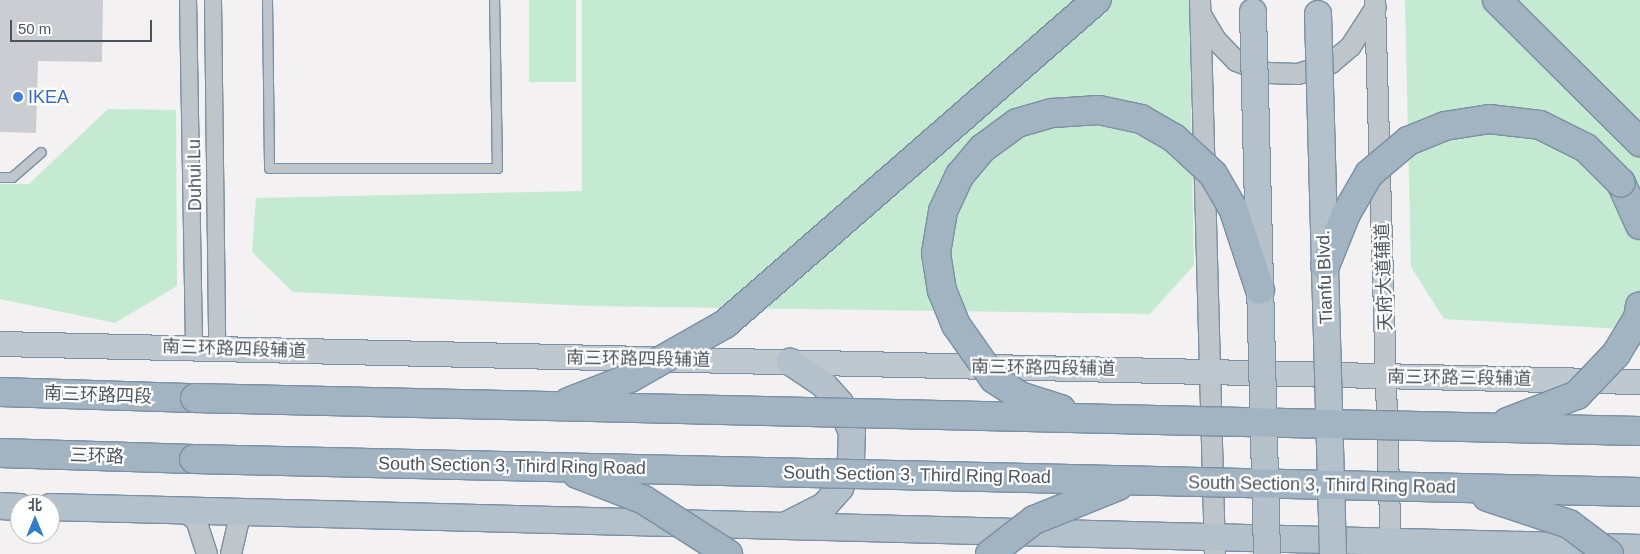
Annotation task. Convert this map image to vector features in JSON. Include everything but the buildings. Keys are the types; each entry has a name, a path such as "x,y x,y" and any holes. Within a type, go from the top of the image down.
{"highway":[{"path":"557,406 630,378 725,324 1096,0"},
{"path":"1497,0 1640,142"},
{"path":"1088,418 1020,396 994,379 956,325 942,291 936,253 943,211 960,175 983,148 1018,123 1053,112 1099,110 1141,120 1174,138 1213,174 1233,208 1260,290"},
{"path":"1325,266 1346,214 1369,174 1408,141 1445,126 1489,120 1540,125 1586,148 1621,182 1640,225"},
{"path":"1489,427 1577,394 1616,354 1638,318 1640,306"},
{"name":"南三环路四段","path":"0,392 557,406"},
{"path":"557,406 1640,431"},
{"name":"三环路","path":"0,453 194,459"},
{"name":"South Section 3, Third Ring Road","path":"194,459 1640,492"},
{"path":"559,467 644,500 728,554"},
{"path":"990,554 1034,520 1132,480"},
{"path":"1459,488 1569,524 1609,554"}],"main road":[{"path":"1253,0 1267,554"},
{"name":"Tianfu Blvd.","path":"1318,0 1333,554"},
{"name":"南三环路四段辅道","path":"0,344 1277,374"},
{"path":"785,526 824,506 840,488 852,450 852,433 840,403 823,384 790,362"},
{"name":"南三环路三段辅道","path":"1277,374 1640,382"},
{"path":"60,507 785,526 1214,545 1302,539 1391,548 1640,548"}],"street":[{"name":"Duhui Lu","path":"188,0 194,348"},
{"name":"Duhui Lu","path":"212,0 217,349"},
{"path":"1200,7 1216,40 1236,61 1268,73 1298,74 1331,63 1351,46 1375,3"},
{"name":"天府大道辅道","path":"1375,3 1391,548"},
{"path":"1200,7 1214,545"},
{"path":"181,510 196,520 207,554"},
{"path":"231,554 241,511"}],"lane":[{"path":"267,0 269,168 497,168 494,0"},
{"path":"0,177 12,177 41,152"}],"green space":[{"path":"529,0 576,0 576,82 529,82"},
{"path":"582,0 1189,0 1194,265 1150,314 589,306 293,292 252,252 256,198 582,191"},
{"path":"1405,0 1640,0 1640,330 1444,319 1411,267"},
{"path":"108,109 176,110 177,286 115,323 0,299 0,184 29,184"}],"place":[{"name":"IKEA","path":"18,97"}]}
